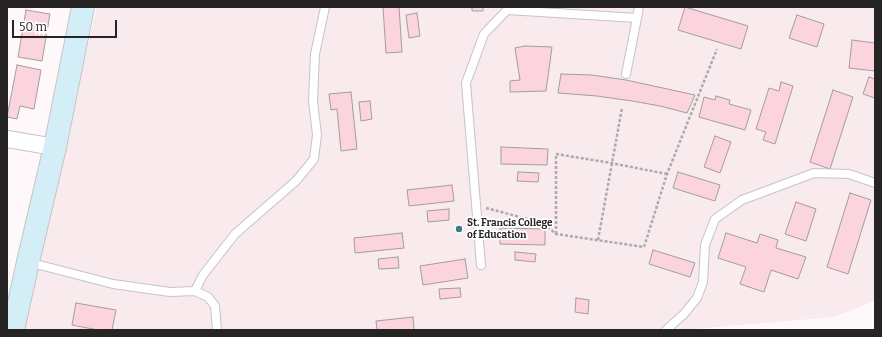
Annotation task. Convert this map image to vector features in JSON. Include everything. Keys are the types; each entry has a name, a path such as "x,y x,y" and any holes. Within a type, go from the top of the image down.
{"main road":[{"path":"14,330 28,262 55,147 83,7"}],"street":[{"path":"7,139 55,147"}],"lane":[{"path":"195,291 203,275 235,234 296,181 314,159 317,135 313,101 315,54 325,7"},
{"path":"626,74 639,7"},
{"path":"481,265 466,83 484,34 507,10 637,18"},
{"path":"666,330 684,314 698,298 703,282 705,245 715,220 742,200 814,173 849,174 875,183"},
{"path":"28,262 113,284 170,292 195,291 208,297 215,306 217,330"}],"path":[{"path":"476,206 543,223 556,234 644,247 666,174 717,49"},
{"path":"598,240 622,108"},
{"path":"556,234 556,154 666,174"}],"shaded area":[{"name":"St. Francis College of Education","path":"97,7 875,7 875,301 834,317 683,330 20,330"}],"building":[{"path":"383,7 399,7 402,52 386,53"},
{"path":"472,7 483,7 483,11 472,11"},
{"path":"685,7 748,26 741,49 678,30"},
{"path":"26,10 50,14 42,61 18,57"},
{"path":"417,13 420,36 409,38 406,15"},
{"path":"797,15 824,24 817,47 789,38"},
{"path":"852,40 875,43 875,71 849,68"},
{"path":"525,46 552,47 546,91 510,92 510,81 520,80 515,48"},
{"path":"17,65 41,70 34,109 20,106 17,119 7,117"},
{"path":"561,74 592,75 626,80 695,95 687,113 632,101 597,96 558,93"},
{"path":"869,77 875,79 875,98 863,94"},
{"path":"781,82 793,86 775,144 763,140 766,132 756,129 769,88 779,91"},
{"path":"833,90 853,97 830,169 810,162"},
{"path":"351,92 357,149 341,151 337,109 331,110 329,94"},
{"path":"716,96 730,100 729,104 751,110 745,130 699,117 704,97 715,100"},
{"path":"370,101 372,119 361,121 359,102"},
{"path":"715,136 731,142 720,173 704,167"},
{"path":"501,147 548,149 547,165 501,164"},
{"path":"518,172 539,173 538,182 517,181"},
{"path":"678,172 720,185 715,201 673,188"},
{"path":"452,185 454,201 409,206 407,190"},
{"path":"850,193 871,200 848,274 827,267"},
{"path":"796,202 816,209 806,241 785,234"},
{"path":"449,209 449,220 428,222 427,211"},
{"path":"500,228 545,229 545,245 500,244"},
{"path":"402,233 404,248 355,253 354,238"},
{"path":"726,233 757,243 760,234 778,240 776,248 806,257 798,279 771,270 764,292 740,284 746,267 718,258"},
{"path":"653,250 695,263 690,277 649,264"},
{"path":"515,252 536,254 535,262 515,260"},
{"path":"398,257 399,268 379,269 378,259"},
{"path":"465,259 468,278 423,285 420,266"},
{"path":"460,288 461,297 440,299 439,289"},
{"path":"576,298 589,300 588,314 575,312"},
{"path":"76,303 116,310 112,330 98,330 72,325"},
{"path":"413,317 414,330 377,330 376,321"}],"place":[{"name":"St. Francis College of Education","path":"459,229"}]}
